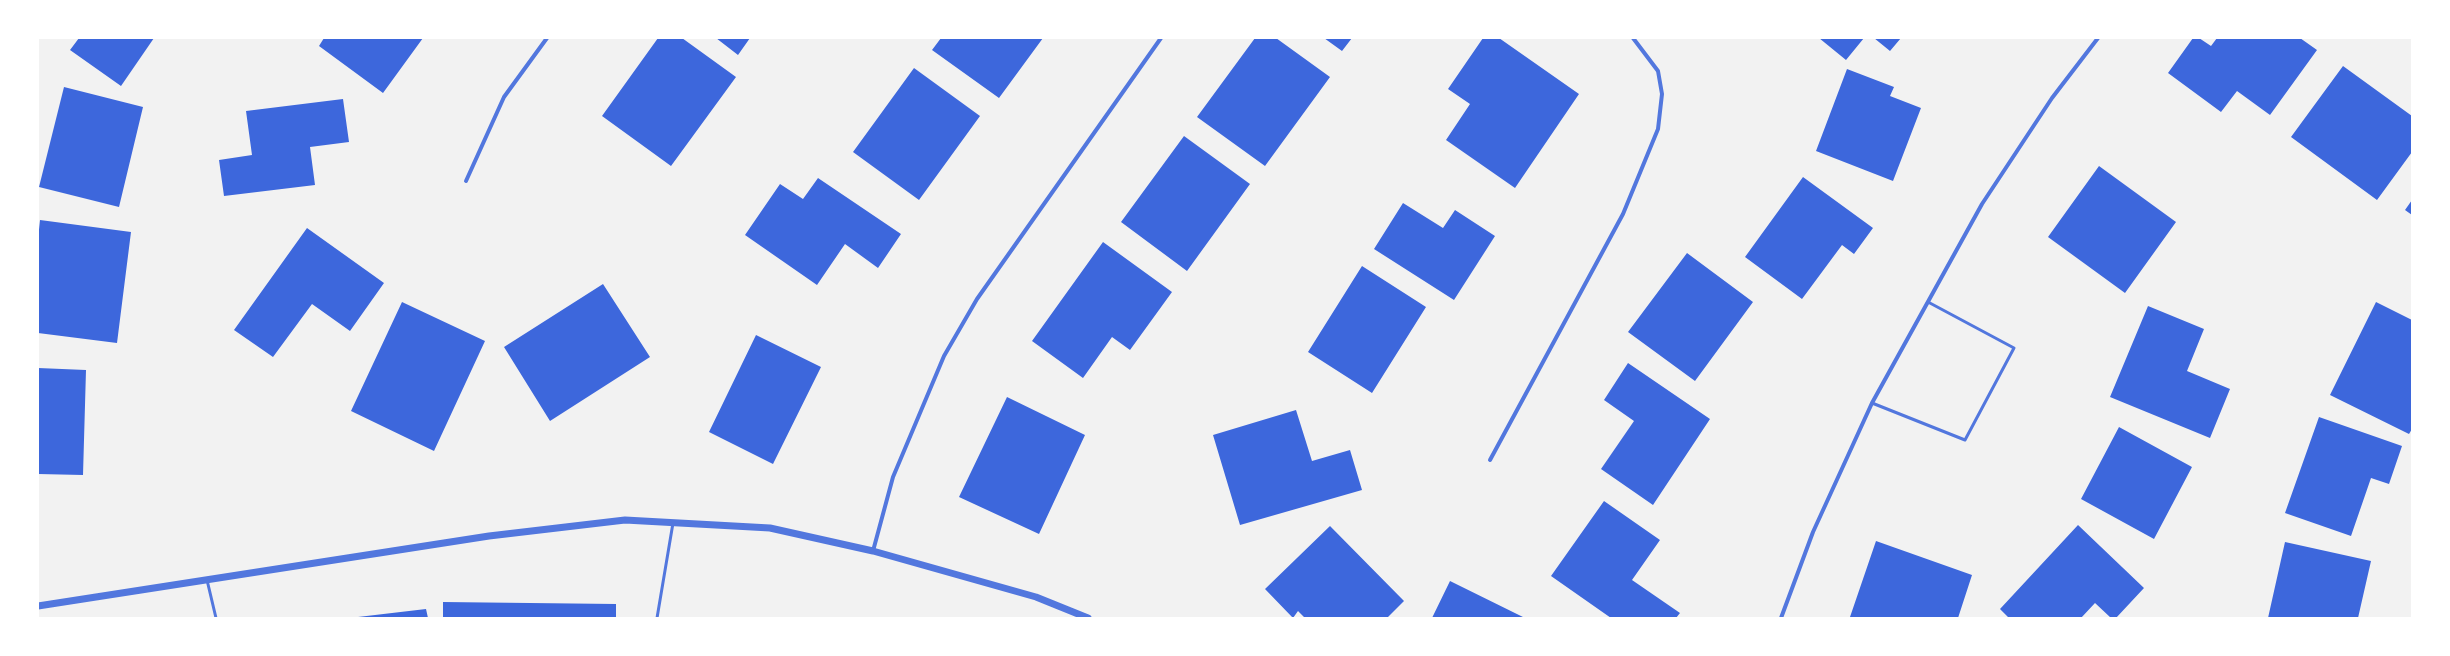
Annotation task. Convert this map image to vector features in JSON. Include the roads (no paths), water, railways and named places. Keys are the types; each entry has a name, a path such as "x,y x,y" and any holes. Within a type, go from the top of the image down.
{"street":[{"path":"466,181 504,97 547,38"},
{"path":"873,551 893,478 944,356 977,299 1161,38"},
{"path":"1490,460 1623,214 1658,129 1662,94 1658,71 1632,38"},
{"path":"1781,618 1813,532 1872,402 1982,204 2052,98 2098,38"},
{"path":"38,606 489,536 625,520 770,528 873,551 1036,597 1088,618"}],"lane":[{"path":"1872,402 1965,440 2014,348 1928,302"},
{"path":"657,618 673,523"},
{"path":"207,580 216,618"}]}
